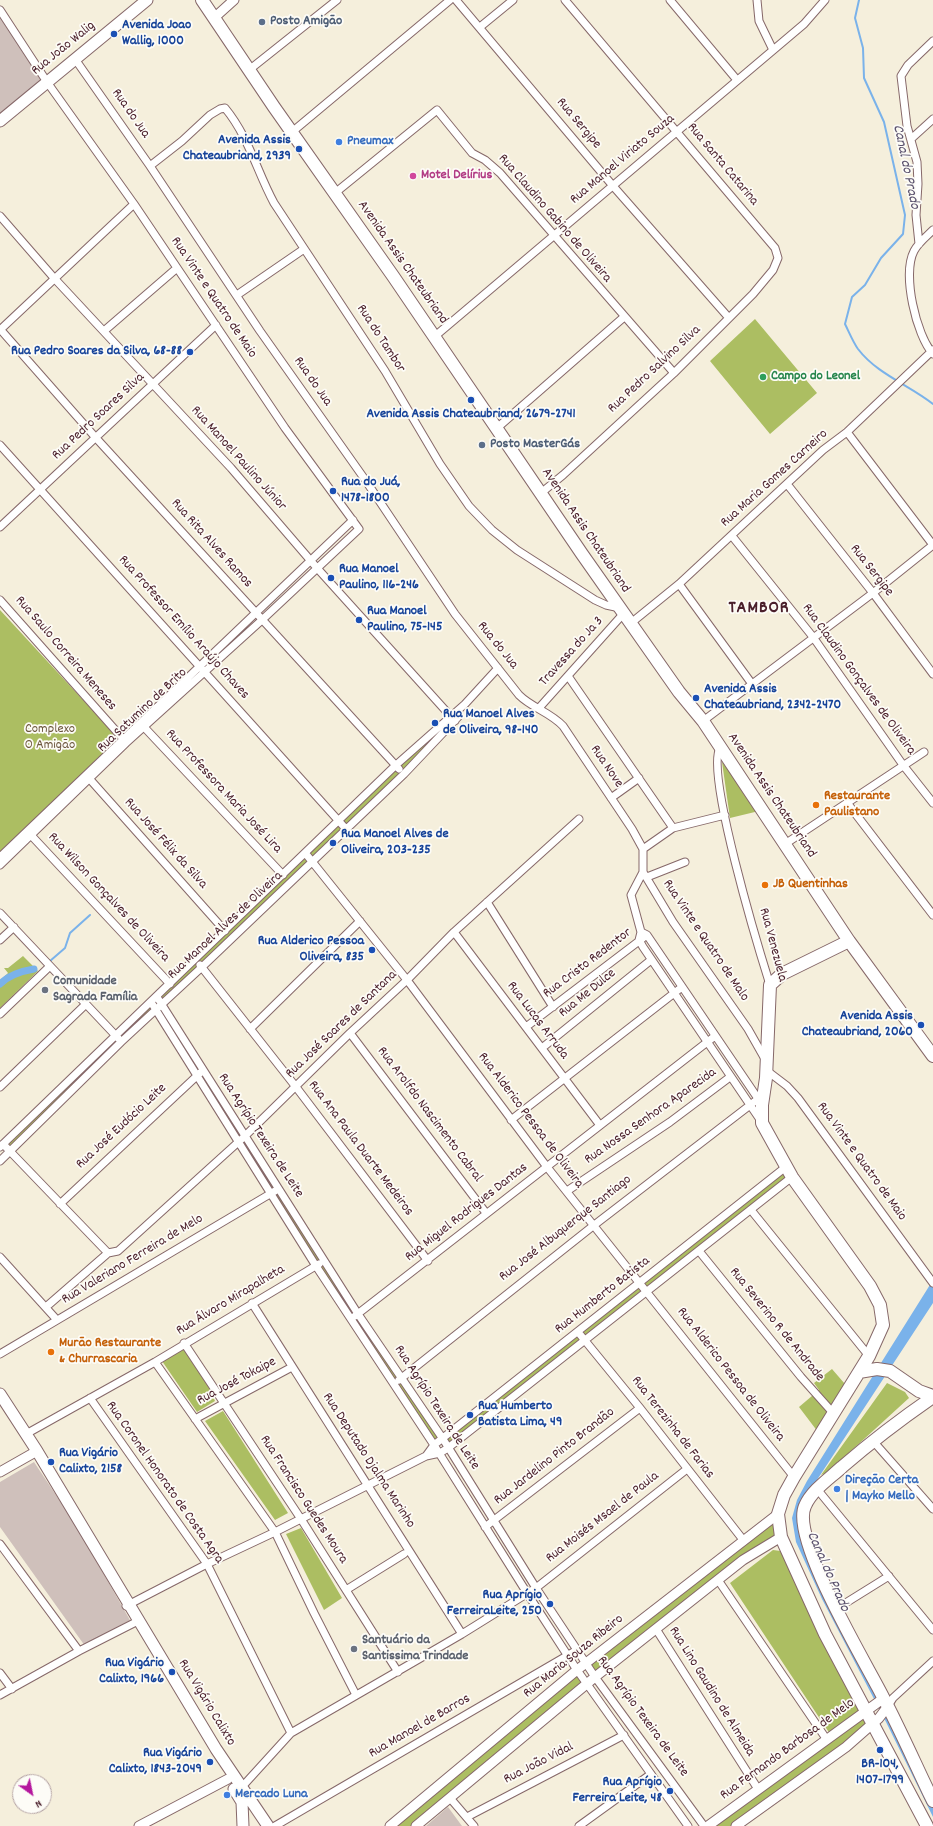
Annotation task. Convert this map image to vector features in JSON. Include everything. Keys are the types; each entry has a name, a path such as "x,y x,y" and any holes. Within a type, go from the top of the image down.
{"main road":[{"name":"Rua João Walig","path":"0,121 147,0"},
{"name":"Avenida Assis Chateubriand","path":"202,0 625,615 679,692 703,721 849,941 933,1056"},
{"path":"770,985 782,974 849,941"},
{"name":"Rua Venezuela","path":"757,1103 766,1065 770,985"},
{"path":"757,1103 762,1123 790,1172 870,1286 880,1305 883,1325 863,1372 834,1414 784,1495 778,1514 781,1537 825,1634 867,1709 876,1721 927,1826"},
{"path":"863,1372 877,1368 890,1371 919,1391 933,1397"},
{"name":"Rua Vigário Calixto","path":"0,1394 38,1451 122,1593 183,1708 242,1802 243,1826"},
{"path":"933,1397 873,1441 817,1489 804,1508 802,1523 808,1546 836,1609 887,1702 933,1800"},
{"name":"Rua Vigário Calixto","path":"137,1621 241,1788 268,1826"}],"street":[{"path":"214,18 233,0"},
{"path":"249,70 337,0"},
{"path":"292,132 450,0"},
{"name":"Rua Sergipe","path":"456,0 613,186 729,318"},
{"path":"480,27 512,0"},
{"name":"Rua Santa Catarina","path":"565,0 775,248 778,258"},
{"path":"670,0 737,80"},
{"path":"757,0 759,20 773,50"},
{"name":"Rua Manoel Viriato Souza","path":"434,336 804,24 825,0"},
{"name":"Rua Vinte e Quatro de Maio","path":"0,10 47,82 134,204 285,428 359,529"},
{"path":"919,244 916,215 918,170 907,126 901,76 908,65 933,41"},
{"name":"Rua do Jua","path":"75,59 366,481 455,614 519,695 529,703 539,708"},
{"name":"Rua do Tambor","path":"150,166 182,141 210,115 220,109 225,108 245,137 265,186 274,203 386,371 454,486 479,518 518,550 546,569 595,600 625,615"},
{"name":"Rua Claudino Gabino de Oliveira","path":"335,193 437,110 472,153 485,160 500,173 674,373"},
{"path":"911,139 933,118"},
{"path":"0,330 134,204"},
{"name":"Rua Manoel Paulino Júnior","path":"0,216 54,278 231,468 317,568 453,718"},
{"path":"932,352 919,330 909,276 911,260 919,244 933,230"},
{"path":"237,295 304,249"},
{"name":"Rua Pedro Salvino Silva","path":"541,493 563,475 674,373 752,294 773,270 778,258"},
{"path":"104,331 177,268"},
{"path":"497,428 624,317"},
{"name":"Rua Pedro Soares Silva","path":"0,527 216,325"},
{"name":"Rua Rita Alves Ramos","path":"0,330 96,438 404,774"},
{"name":"Rua Maria Gomes Carneiro","path":"625,615 679,584 823,450 847,432 932,352"},
{"path":"703,721 873,593 933,545 847,432"},
{"name":"Rua Professor Emílio Araújo Chaves","path":"0,445 346,829"},
{"name":"Rua Sergipe","path":"787,484 873,593 933,674"},
{"name":"Rua Satumino de Brito","path":"0,865 29,833 88,777 199,665 353,520"},
{"name":"Rua Satumino de Brito","path":"124,741 144,727 263,620 359,529"},
{"name":"Rua Claudino Gonçalves de Oliveira","path":"732,536 813,637 903,765 933,803"},
{"path":"679,584 752,684"},
{"name":"Rua Saulo Correira Meneses","path":"0,600 124,741"},
{"name":"Travessa do Ja 3","path":"539,708 625,615"},
{"name":"Rua Manoel Alves de Oliveira","path":"2,1146 118,1039 159,1007 313,862 404,774 464,704 498,668"},
{"path":"568,676 640,778 673,828"},
{"name":"Rua Nove","path":"539,708 549,713 563,726 643,849"},
{"name":"Rua Manoel Alves de Oliveira","path":"0,1161 118,1039 151,1002 306,854 396,765 453,718"},
{"name":"Rua Professora Maria José Lira","path":"144,727 283,875"},
{"name":"Rua Venezuela","path":"720,748 717,760 725,815 744,899 770,985"},
{"path":"785,844 848,804 924,752"},
{"name":"Rua José Félix da Silva","path":"88,777 225,931"},
{"path":"611,798 640,778"},
{"path":"848,804 933,915"},
{"path":"685,862 645,874 643,849 673,828 725,815"},
{"name":"Rua José Soares de Santana","path":"108,1253 116,1252 122,1249 246,1136 350,1032 407,980 454,932 579,819"},
{"name":"Rua Satumino de Brito","path":"0,856 29,833"},
{"name":"Rua Wilson Gonçalves de Oliveira","path":"29,833 170,984"},
{"name":"Rua Alderico Pessoa de Oliveira","path":"306,854 407,980 511,1120 593,1226 641,1283 794,1477"},
{"name":"Rua Vinte e Quatro de Malo","path":"644,934 630,895 645,874 673,922 748,1029 766,1065"},
{"path":"487,902 554,1007"},
{"path":"0,913 118,1039"},
{"path":"250,1029 360,921"},
{"path":"0,940 14,927"},
{"name":"Rua Lucas Arruda","path":"454,932 599,1124"},
{"path":"644,934 715,1036 757,1103"},
{"name":"Rua Cristo Redentor","path":"526,1027 554,1007 639,940 644,934"},
{"path":"639,940 730,1077 757,1103"},
{"name":"Rua Ana Paula Duarte Medeiros","path":"196,960 296,1087 428,1261"},
{"name":"Rua Me Dulce","path":"542,1048 651,960"},
{"path":"0,1014 49,967"},
{"path":"511,1120 682,987"},
{"name":"Rua Agrípio Texeira de Leite","path":"157,997 159,1007 197,1075 316,1266 440,1453 485,1527 568,1656 688,1826"},
{"name":"Rua Agrípio Texeira de Leite","path":"151,1002 159,1007 203,1070 358,1314 448,1448 536,1588 595,1677 704,1826"},
{"path":"0,1087 85,1005"},
{"name":"Rua Arolfdo Nascimento Cabral","path":"350,1032 486,1213"},
{"name":"Rua Miguel Rodrigues Dantas","path":"350,1319 428,1261 599,1124 715,1036"},
{"name":"Rua Vinte e Quatro de Maio","path":"766,1065 798,1098 931,1280"},
{"name":"Rua José Eudócio Leite","path":"60,1204 203,1070"},
{"name":"Rua Nossa Senhora Aparecida","path":"567,1191 670,1122 730,1077"},
{"name":"Rua José Albuquerque Santiago","path":"394,1384 593,1226 757,1103"},
{"path":"2,1146 10,1151 108,1253 46,1307"},
{"name":"Rua Humberto Batista","path":"128,1605 206,1564 275,1532 426,1456 440,1453 448,1448 750,1210 790,1172"},
{"name":"Rua Humberto Batista","path":"434,1444 641,1283 790,1172"},
{"name":"Rua Valeriano Ferreira de Melo","path":"0,1354 279,1189"},
{"path":"750,1210 869,1356"},
{"name":"Rua Severino R de Andrade","path":"699,1251 801,1377 834,1414"},
{"path":"0,1257 57,1320"},
{"name":"Rua Álvaro Mirapalheta","path":"26,1434 155,1362 184,1343 324,1260"},
{"name":"Rua Deputado Djalma Marinho","path":"252,1303 462,1634"},
{"name":"Rua Terezinha de Farias","path":"578,1332 640,1408 744,1541"},
{"name":"Rua Francisco Guedes Moura","path":"184,1343 301,1519 398,1672"},
{"path":"155,1362 275,1532 356,1695"},
{"name":"Rua José Tokaipe","path":"195,1419 292,1367"},
{"name":"Rua Coronel Honorato de Costa Agra","path":"90,1398 206,1564 291,1733"},
{"name":"Rua Jardelino Pinto Brandão","path":"485,1527 640,1408"},
{"path":"873,1441 933,1509"},
{"path":"426,1456 434,1444"},
{"path":"0,1472 38,1451"},
{"name":"Rua Moisés Msael de Paula","path":"241,1788 291,1733 398,1672 536,1588 687,1469"},
{"path":"817,1489 933,1630"},
{"name":"Rua Maria Souza Ribeiro","path":"390,1826 578,1670 778,1514"},
{"name":"Rua Maria Souza Ribeiro","path":"416,1826 595,1677 743,1560 781,1537"},
{"path":"0,1544 80,1650"},
{"path":"346,1590 404,1554"},
{"path":"836,1609 889,1576"},
{"path":"718,1580 827,1740"},
{"path":"0,1695 80,1650 137,1621"},
{"name":"Rua Lino Gaudino de Almeida","path":"656,1629 758,1789"},
{"name":"Rua Manoel de Barros","path":"275,1826 577,1650"},
{"path":"887,1702 933,1661"},
{"path":"0,1673 12,1689"},
{"name":"Rua Fernando Barbosa de Melo","path":"708,1826 827,1740 867,1709 887,1702"},
{"name":"Rua Fernando Barbosa de Melo","path":"736,1826 836,1755 876,1721 887,1702"},
{"name":"Rua João Vidal","path":"467,1816 624,1735"},
{"path":"579,1826 651,1774"},
{"path":"139,1826 228,1779"},
{"path":"450,1798 474,1826"}],"shaded area":[{"path":"0,14 45,85 0,122"},
{"path":"34,1462 76,1525 131,1622 85,1646 0,1527 0,1482"},
{"path":"448,1807 462,1826 426,1826"}],"green space":[{"name":"Campo do Leonel","path":"755,319 817,393 770,434 710,361"},
{"name":"Complexo O Amigão","path":"0,610 120,740 0,857"},
{"path":"451,718 453,721 405,770 398,764"},
{"path":"722,762 759,811 730,818"},
{"path":"397,767 402,773 347,826 342,821"},
{"path":"339,824 344,830 313,859 308,854"},
{"path":"306,857 311,862 202,965 197,960"},
{"path":"23,956 38,971 0,1008 0,981 8,973 4,968 8,968"},
{"path":"195,962 199,967 162,1002 159,997"},
{"path":"157,999 244,1136 239,1140 154,1002"},
{"path":"151,1005 154,1009 122,1039 118,1036"},
{"path":"116,1038 119,1041 10,1149 5,1144"},
{"path":"245,1138 277,1189 272,1192 241,1142"},
{"path":"786,1170 790,1177 648,1288 643,1283"},
{"path":"278,1191 322,1260 316,1263 273,1194"},
{"path":"324,1263 356,1313 350,1316 318,1267"},
{"path":"640,1287 643,1292 586,1338 581,1333"},
{"path":"357,1316 399,1378 395,1382 352,1319"},
{"path":"577,1335 582,1341 450,1444 445,1439"},
{"path":"185,1348 204,1377 215,1401 197,1412 162,1361"},
{"path":"832,1369 851,1391 821,1436 799,1407 819,1390 814,1383"},
{"path":"402,1380 440,1438 434,1442 397,1385"},
{"path":"887,1383 905,1392 909,1398 828,1472 821,1475"},
{"path":"223,1411 288,1513 275,1520 205,1421"},
{"path":"777,1518 779,1535 745,1554 596,1673 590,1664"},
{"path":"301,1528 342,1598 324,1610 286,1534"},
{"path":"773,1550 788,1552 867,1711 832,1737 730,1583"},
{"path":"577,1675 584,1683 411,1826 395,1826"},
{"path":"864,1715 870,1722 857,1735 732,1826 714,1826"}],"water":[{"path":"933,1280 933,1303 813,1486 800,1530 933,1804 933,1817 886,1722 822,1599 796,1542 792,1518 797,1500 807,1481"}],"waterway":[{"name":"Canal do Prado","path":"859,0 855,18 863,48 864,78 884,122 905,215 903,234 881,258 865,285 852,297 845,324 856,346 866,358 884,372 933,404"},
{"path":"50,961 65,948 70,933 90,915"},
{"path":"0,984 7,978 16,974 34,969"}],"place":[{"name":"Posto Amigão","path":"262,22"},
{"name":"Avenida Joao Wallig, 1000","path":"114,34"},
{"name":"Pneumax","path":"339,142"},
{"name":"Avenida Assis Chateaubriand, 2939","path":"299,149"},
{"name":"Motel Delírius","path":"413,176"},
{"name":"Rua Pedro Soares da Silva, 68-88","path":"190,352"},
{"name":"Campo do Leonel","path":"763,377"},
{"name":"Avenida Assis Chateaubriand, 2679-2741","path":"471,400"},
{"name":"Posto MasterGás","path":"482,445"},
{"name":"Rua do Juá, 1478-1800","path":"333,491"},
{"name":"Rua Manoel Paulino, 116-246","path":"331,578"},
{"name":"Rua Manoel Paulino, 75-145","path":"359,620"},
{"name":"Avenida Assis Chateaubriand, 2342-2470","path":"696,698"},
{"name":"Rua Manoel Alves de Oliveira, 98-140","path":"435,723"},
{"name":"Restaurante Paulistano","path":"816,805"},
{"name":"Rua Manoel Alves de Oliveira, 203-235","path":"333,843"},
{"name":"JB Quentinhas","path":"765,885"},
{"name":"Rua Alderico Pessoa Oliveira, 835","path":"372,950"},
{"name":"Comunidade Sagrada Família","path":"45,990"},
{"name":"Avenida Assis Chateaubriand, 2060","path":"921,1025"},
{"name":"Murão Restaurante & Churrascaria","path":"51,1352"},
{"name":"Rua Humberto Batista Lima, 49","path":"470,1415"},
{"name":"Rua Vigário Calixto, 2158","path":"51,1462"},
{"name":"Direção Certa | Mayko Mello","path":"837,1489"},
{"name":"Rua Aprígio FerreiraLeite, 250","path":"550,1604"},
{"name":"Santuário da Santissima Trindade","path":"354,1649"},
{"name":"Rua Vigário Calixto, 1966","path":"172,1672"},
{"name":"BR-104, 1407-1799","path":"880,1750"},
{"name":"Rua Vigário Calixto, 1843-2049","path":"210,1762"},
{"name":"Rua Aprígio Ferreira Leite, 48","path":"670,1791"},
{"name":"Mercado Luna","path":"227,1795"}],"district":[{"name":"TAMBOR","path":"759,610"}]}
